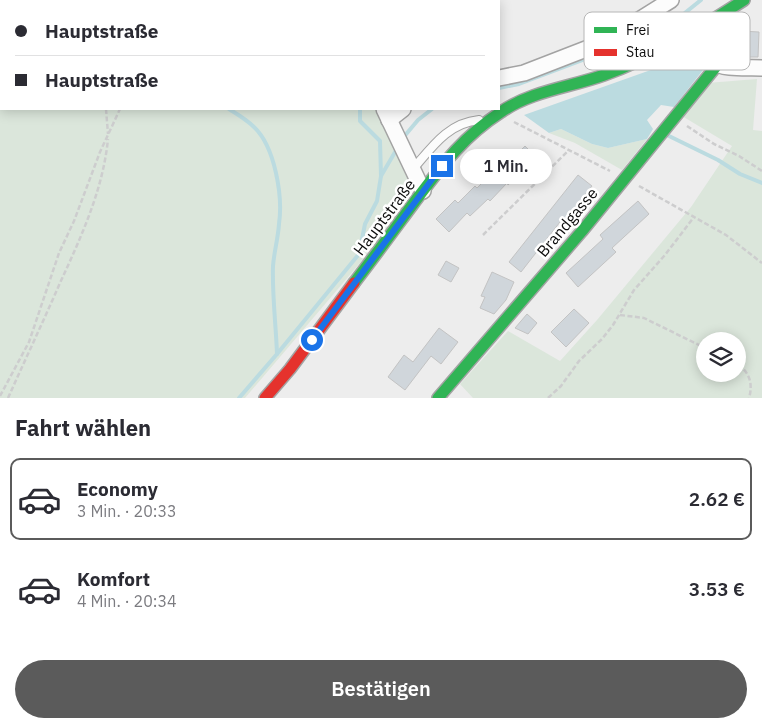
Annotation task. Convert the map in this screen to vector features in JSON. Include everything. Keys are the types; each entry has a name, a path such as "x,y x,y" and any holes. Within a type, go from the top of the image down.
{"main road":[{"name":"Hauptstraße","path":"725,12 744,0"},
{"name":"Hauptstraße","path":"265,398 296,361 450,155 475,130 493,116 526,100 616,70"},
{"name":"Brandgasse","path":"438,398 625,179 713,70"}],"street":[{"path":"652,12 671,0"},
{"path":"500,78 524,73 584,50"},
{"path":"400,110 386,114 423,191"}],"lane":[{"path":"412,169 453,127 468,121 493,116"}],"path":[{"path":"8,398 86,222 98,190 106,160 108,136 106,110"},
{"path":"0,396 29,342 59,253 74,221 100,152 120,110"},
{"path":"493,116 625,179 726,235 762,263"},
{"path":"675,118 714,144 739,156 762,171"},
{"path":"483,235 568,151"},
{"path":"548,398 561,386 578,361 602,339 620,315 634,290 665,255 694,217"},
{"path":"620,315 644,318 696,344"},
{"path":"29,342 33,343"},
{"path":"746,372 752,389 749,398"}],"shaded area":[{"path":"757,79 753,130 762,131 762,398 473,398 460,384 508,331 560,361 597,320 691,207 732,146 682,116 707,83"},
{"path":"0,110 378,110 412,190 372,249 245,398 0,398"},
{"path":"561,129 592,144 608,148 647,139 622,170 575,143 549,133"}],"water":[{"path":"651,70 703,70 674,107 661,105 647,120 653,129 647,139 608,148 592,144 561,129 549,133 524,115"}],"building":[{"path":"750,32 759,32 758,57 750,57"},
{"path":"525,146 537,158 508,185 507,183 490,201 488,199 470,216 467,213 449,232 436,219 455,200 458,203 475,186 477,188 495,170 496,172"},
{"path":"578,175 592,186 562,224 560,222 521,272 509,262"},
{"path":"638,201 649,214 612,248 616,252 578,287 566,273 603,239 600,235"},
{"path":"446,261 459,268 451,282 438,275"},
{"path":"492,272 514,282 506,300 494,314 480,308 485,297 481,296"},
{"path":"574,309 589,323 566,347 551,332"},
{"path":"527,314 537,323 528,334 515,328"},
{"path":"439,328 458,342 441,364 431,356 405,390 388,377 404,355 413,362"}],"waterway":[{"path":"686,12 701,0"},
{"path":"500,88 519,84 584,60"},
{"path":"230,110 254,127 261,136 276,172 280,200 273,266 277,354"},
{"path":"360,110 360,121 380,141 381,176"},
{"path":"402,139 418,120 431,110"},
{"path":"669,136 718,160 740,174 762,183"},
{"path":"239,398 359,254 365,224 377,201 381,176 398,147"}],"traffic: fast":[{"path":"725,12 744,0"},
{"path":"354,283 423,190 474,132 501,112 525,99 618,70"},
{"path":"438,398 582,231 713,70"}],"traffic: jam":[{"path":"265,398 290,369 354,283"}],"route":[{"path":"312,340 442,166"}]}
